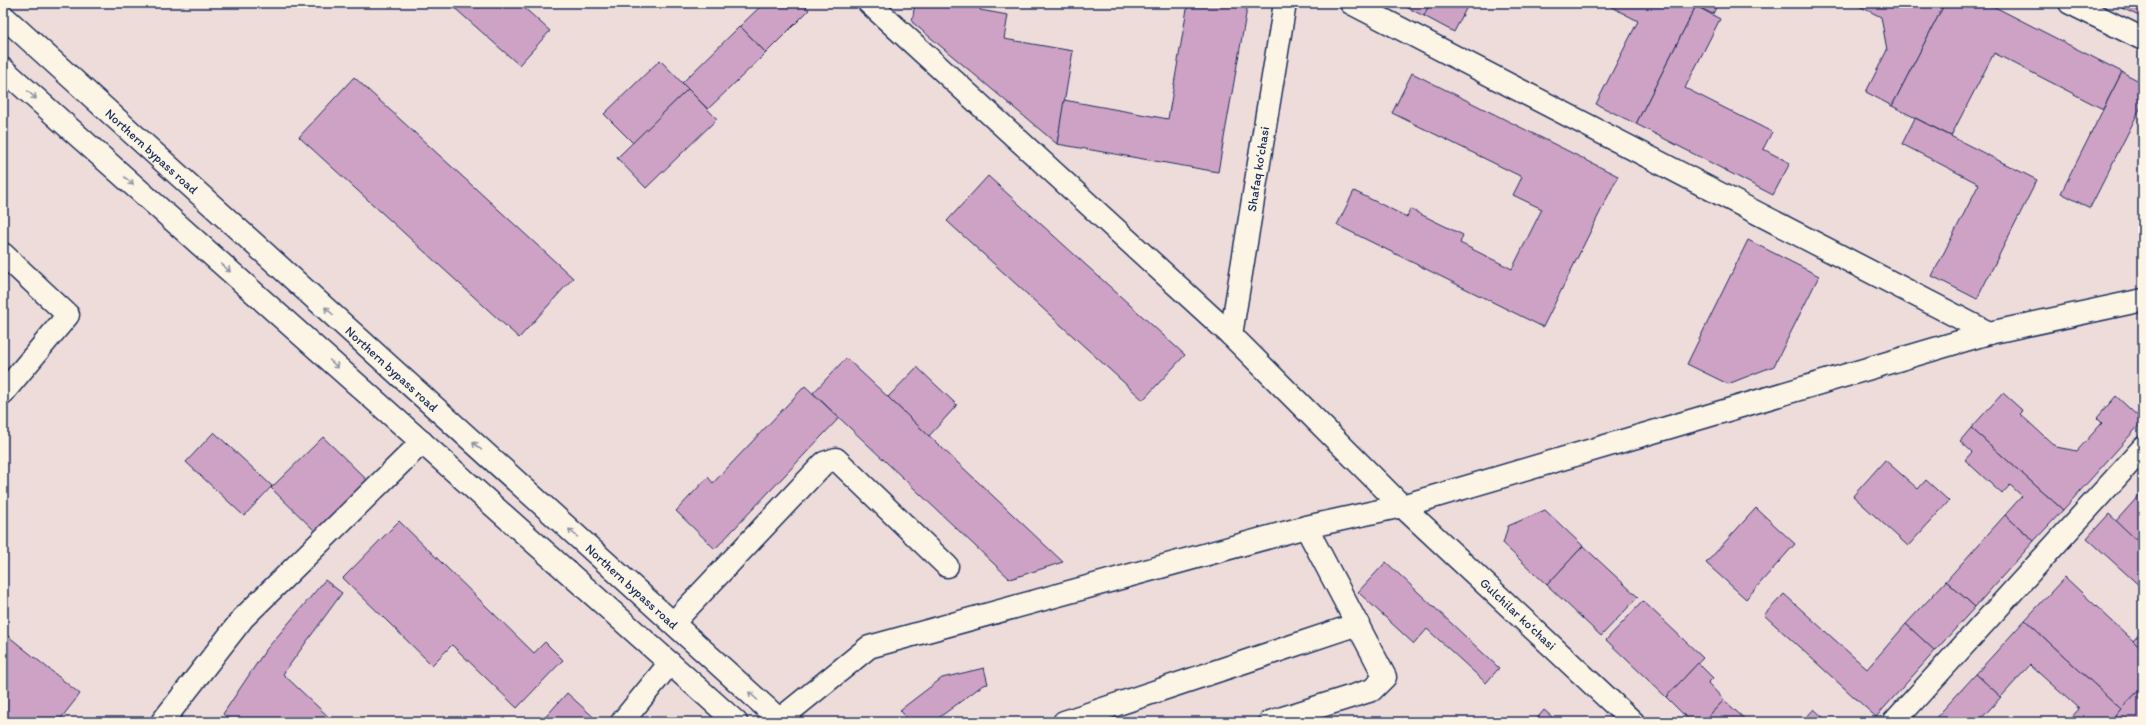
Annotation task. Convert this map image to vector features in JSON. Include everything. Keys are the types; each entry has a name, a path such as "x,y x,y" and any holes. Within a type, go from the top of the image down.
{"street":[{"name":"Gulchilar koʻchasi","path":"869,3 886,10 1231,335 1402,506 1634,722"},
{"name":"Shafaq koʻchasi","path":"1231,335 1285,3"},
{"path":"1351,3 1990,333"},
{"path":"2070,3 2143,39"},
{"name":"Northern bypass road","path":"3,16 780,721"},
{"path":"3,69 736,722"},
{"path":"3,254 68,315 3,393"},
{"path":"780,721 869,648 1306,527 1402,506 1990,333 2143,300"},
{"path":"162,722 242,618 422,442"},
{"path":"1894,722 2143,448"},
{"path":"673,623 824,463 836,459 947,566"},
{"path":"511,521 532,495"},
{"path":"1270,722 1372,690 1385,677 1306,527"},
{"path":"1064,722 1358,624"},
{"path":"622,722 670,663"}],"building":[{"path":"449,3 519,3 550,31 519,65"},
{"path":"764,3 802,3 809,10 766,53 740,26"},
{"path":"915,3 981,3 980,10 1008,15 1004,39 1073,51 1057,144 912,22"},
{"path":"1188,3 1248,3 1218,172 1057,144 1064,100 1168,119"},
{"path":"1398,3 1430,3 1424,16"},
{"path":"1430,3 1469,3 1454,32 1424,16"},
{"path":"1604,3 1690,3 1696,6 1636,124 1596,104 1638,21"},
{"path":"1690,3 1718,3 1713,14"},
{"path":"1853,3 1945,3 1892,106 1866,92 1887,50 1881,17"},
{"path":"1945,3 1987,3 2122,72 2103,109 1994,53 1951,136 1892,106"},
{"path":"2125,3 2143,3 2143,18 2122,8"},
{"path":"1696,6 1720,19 1685,88 1772,132 1763,149 1790,163 1773,195 1636,124"},
{"path":"740,26 766,53 708,109 682,83"},
{"path":"660,60 688,89 633,143 604,114"},
{"path":"2122,72 2143,83 2143,103 2090,208 2061,193"},
{"path":"1412,73 1618,176 1543,327 1337,225 1354,191 1407,217 1410,209 1463,235 1460,243 1512,269 1542,209 1513,195 1522,177 1392,113"},
{"path":"354,77 573,278 519,338 299,137"},
{"path":"688,89 717,119 646,188 617,158"},
{"path":"1915,118 2037,180 1977,299 1932,276 1979,184 1902,144"},
{"path":"988,176 1185,355 1143,400 947,221"},
{"path":"1748,240 1819,276 1774,366 1728,384 1687,364"},
{"path":"846,358 1063,562 1010,579 813,393"},
{"path":"917,367 957,405 929,436 888,397"},
{"path":"805,386 839,418 715,549 676,511 708,477 713,483"},
{"path":"2003,393 2023,411 2020,414 2056,447 2077,451 2102,423 2097,418 2116,396 2143,421 2063,510 1971,428"},
{"path":"1971,428 2063,510 2034,541 2005,515 2022,496 2010,485 2002,494 1965,460 1972,452 1960,441"},
{"path":"214,432 272,486 244,516 186,462"},
{"path":"323,437 369,482 317,533 271,488"},
{"path":"1885,460 1918,489 1926,480 1949,501 1908,546 1853,496"},
{"path":"2143,491 2143,531 2135,539 2116,521"},
{"path":"1756,508 1795,544 1746,599 1706,563"},
{"path":"1545,510 1583,546 1547,585 1503,544 1508,526"},
{"path":"2109,514 2143,546 2143,589 2087,538"},
{"path":"2005,515 2034,541 1975,607 1946,581"},
{"path":"399,521 534,653 545,642 563,660 517,708 452,645 432,665 343,578"},
{"path":"1583,546 1638,597 1601,636 1547,585"},
{"path":"1386,562 1499,668 1486,683 1427,629 1414,644 1358,592"},
{"path":"2065,577 2143,650 2143,686 2121,709 2025,620"},
{"path":"325,580 342,593 283,674 334,722 232,722 223,714 265,651"},
{"path":"1946,581 1975,607 1935,651 1906,624"},
{"path":"1784,594 1867,669 1906,624 1935,651 1876,717 1764,615"},
{"path":"1643,601 1703,658 1666,697 1606,640"},
{"path":"2025,620 2121,709 2110,722 2067,722 2079,709 2030,665 2001,697 1976,674"},
{"path":"2143,630 2143,650 2133,641"},
{"path":"3,632 80,694 58,722 3,722"},
{"path":"1698,663 1713,678 1708,683 1724,700 1703,722 1691,722 1666,697"},
{"path":"984,668 988,684 983,685 933,722 910,722 900,710 942,678"},
{"path":"1976,674 2001,697 1978,722 1932,722"},
{"path":"2143,686 2143,722 2110,722 2121,709"},
{"path":"567,693 599,722 541,722"},
{"path":"1724,700 1748,722 1703,722"},
{"path":"1814,709 1828,722 1802,722"},
{"path":"1544,710 1558,722 1534,722"}]}
